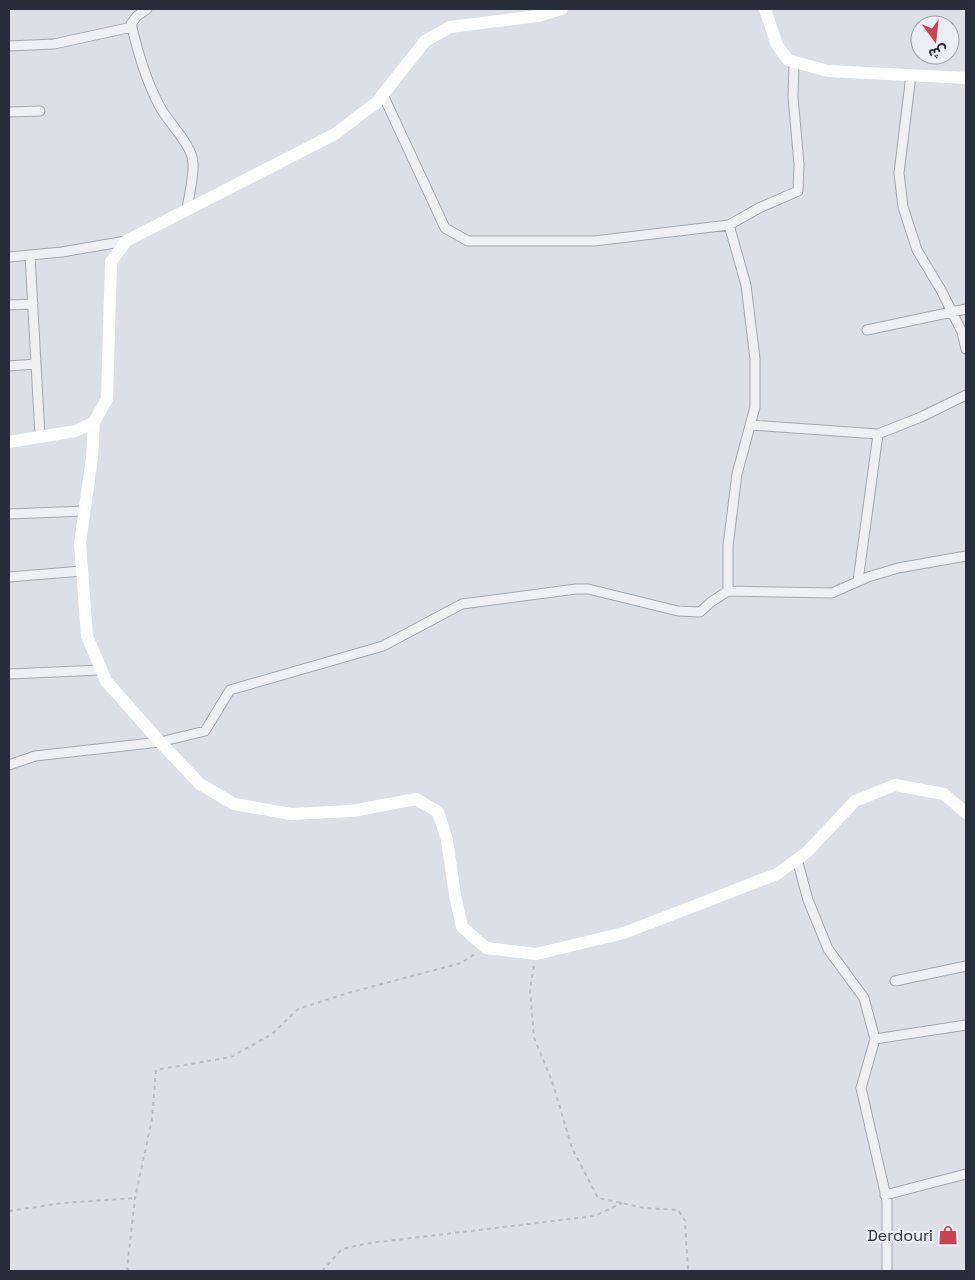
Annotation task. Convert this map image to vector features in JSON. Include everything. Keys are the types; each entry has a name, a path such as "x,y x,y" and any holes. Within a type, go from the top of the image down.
{"street":[{"path":"147,9 136,16 131,24 139,58 160,107 189,150 194,162 187,209"},
{"path":"9,258 62,252 126,241 335,134 378,102 425,41 450,27 538,16 562,9"},
{"path":"765,9 776,45 788,60 828,71 966,78"},
{"path":"9,46 54,44 132,27"},
{"path":"383,95 446,228 468,241 594,241 729,225 759,208 798,191 799,164 793,97 794,62"},
{"path":"912,75 899,173 903,207 917,250 941,290 962,332 966,349"},
{"path":"9,112 40,111"},
{"path":"728,591 728,546 737,474 755,407 755,359 746,284 729,225"},
{"path":"126,241 110,262 107,398 94,422 92,458 80,543 88,636 106,681 200,784 234,804 291,814 352,811 416,799 438,812 447,840 462,927 486,948 536,954 624,933 777,874 807,852 855,801 895,785 944,794 966,813"},
{"path":"30,256 40,436"},
{"path":"9,305 32,304"},
{"path":"866,330 966,308"},
{"path":"9,366 36,364"},
{"path":"750,424 878,434 966,395"},
{"path":"9,442 76,431 94,422"},
{"path":"858,581 878,434"},
{"path":"9,514 85,510"},
{"path":"9,765 35,756 160,742 205,731 230,690 383,646 462,604 588,589 678,612 700,612 728,591 832,593 868,576 898,568 966,556"},
{"path":"9,577 82,571"},
{"path":"9,674 101,670"},
{"path":"797,859 808,900 828,949 864,998 875,1039 860,1088 887,1201 887,1271"},
{"path":"895,982 966,966"},
{"path":"875,1039 966,1026"},
{"path":"885,1195 966,1174"}],"path":[{"path":"129,1271 127,1268 135,1198 152,1119 156,1070 231,1057 272,1034 298,1009 348,993 460,963 486,948"},
{"path":"536,954 530,989 534,1038 552,1081 572,1148 598,1198 644,1208 678,1210 685,1221 688,1271"},
{"path":"9,1211 62,1203 135,1198"},
{"path":"322,1271 342,1249 370,1243 595,1216 623,1203"}],"place":[{"name":"Derdouri","path":"948,1235"}]}
